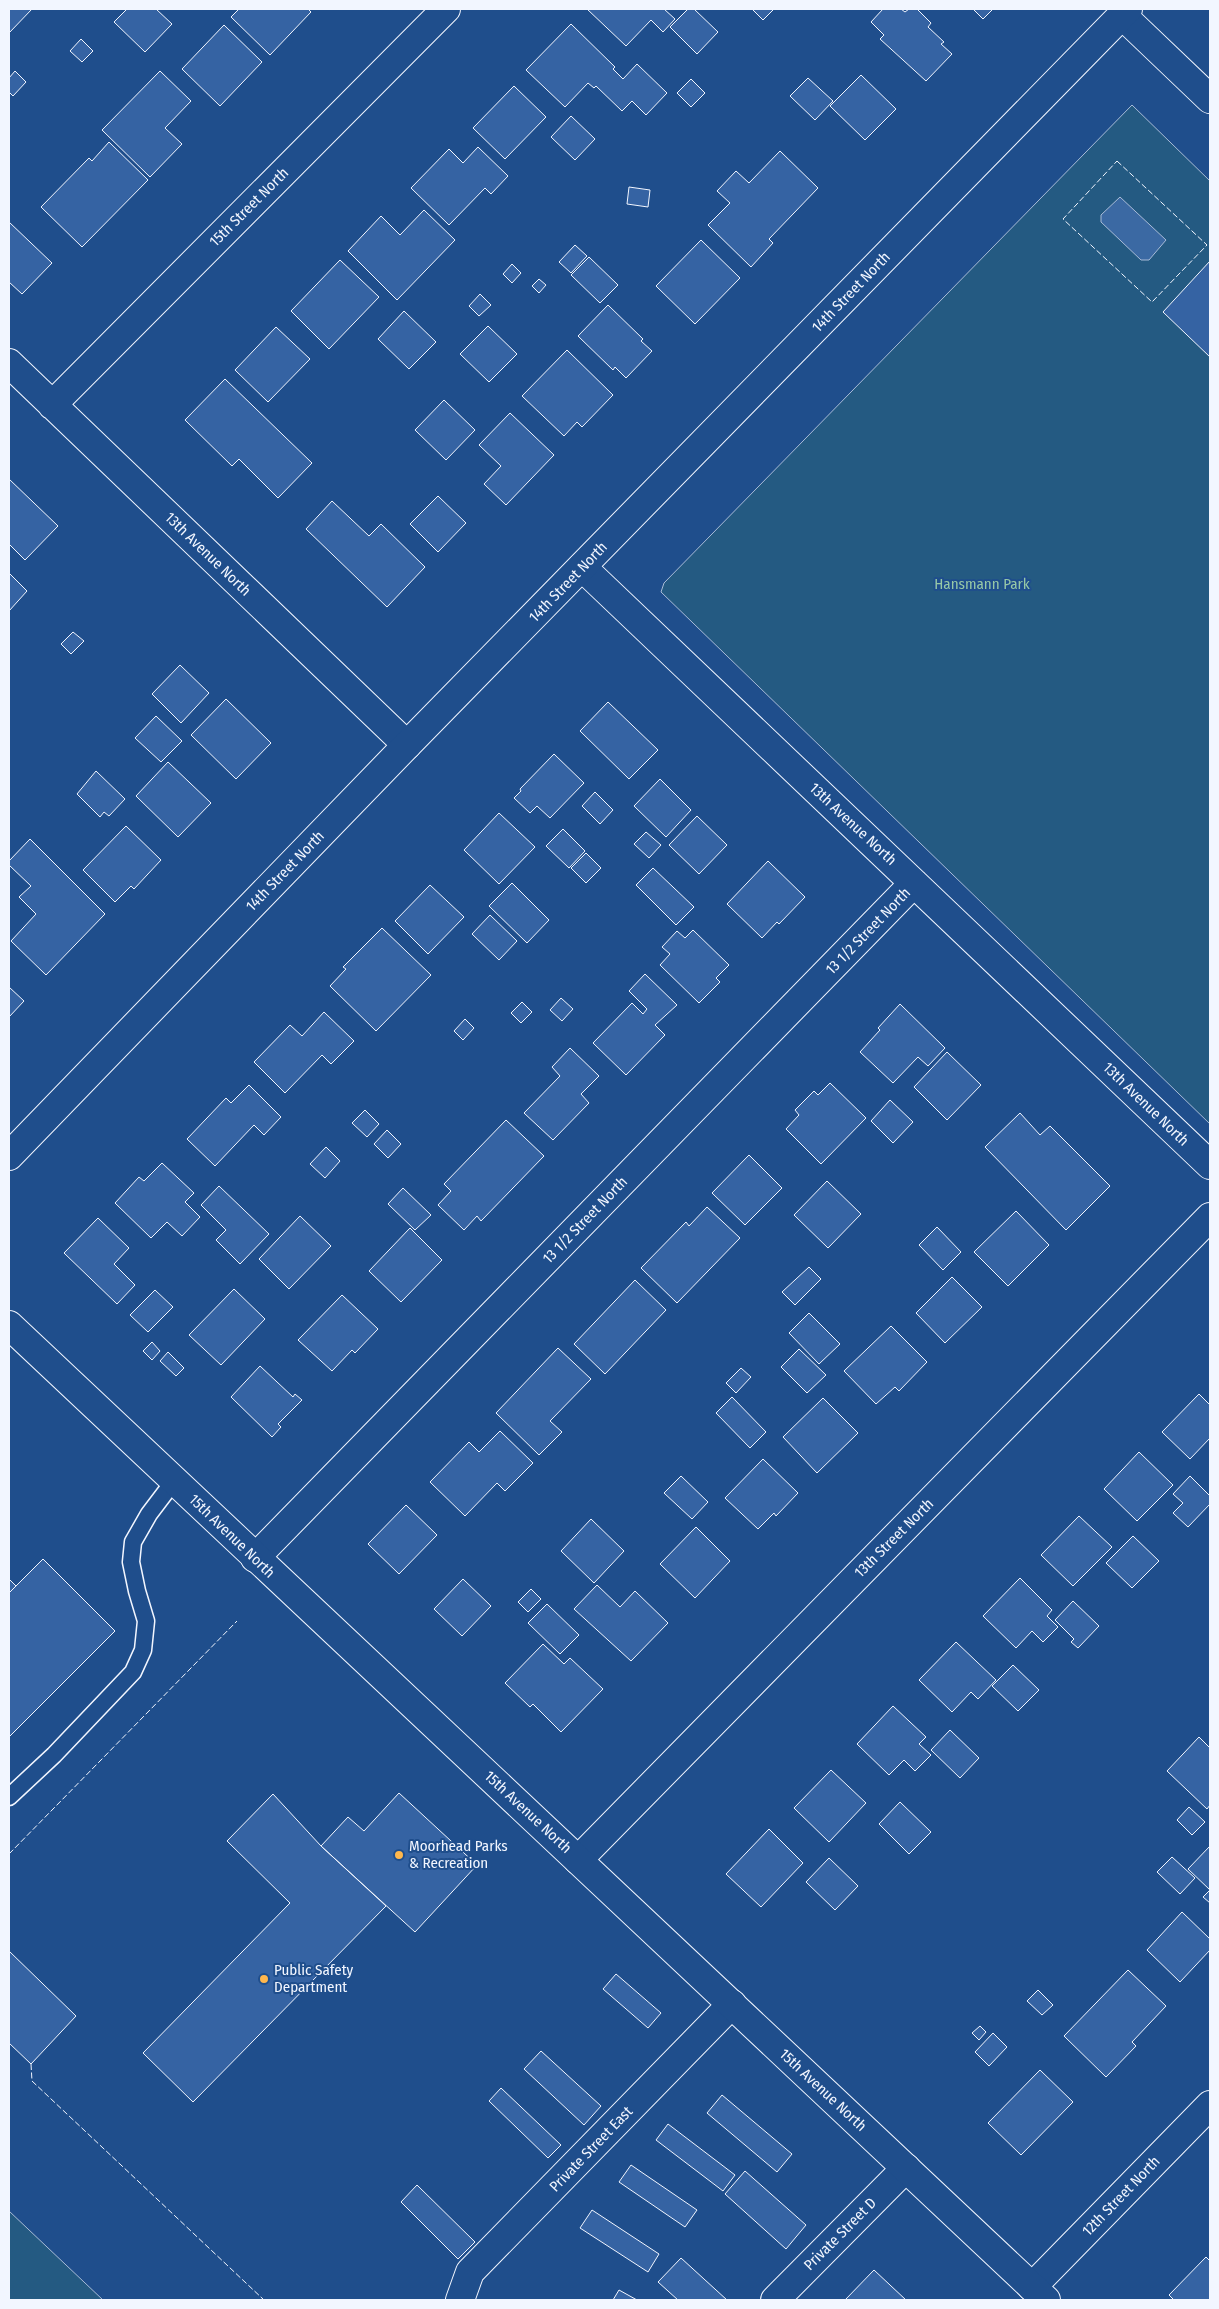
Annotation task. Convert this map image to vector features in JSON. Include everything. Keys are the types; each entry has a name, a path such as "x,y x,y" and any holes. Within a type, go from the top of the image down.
{"street":[{"name":"15th Street North","path":"52,405 446,9"},
{"path":"1125,12 1210,99"},
{"name":"14th Street North","path":"9,1156 407,745 1125,12"},
{"name":"13th Avenue North","path":"9,363 407,745"},
{"name":"13th Avenue North","path":"582,567 1210,1165"},
{"name":"13 1/2 Street North","path":"255,1558 914,883"},
{"name":"13th Street North","path":"578,1860 1210,1217"},
{"name":"15th Avenue North","path":"9,1325 1039,2294"},
{"name":"Private Street East","path":"460,2300 470,2272 732,2004"},
{"name":"12th Street North","path":"1039,2294 1210,2105"},
{"name":"Private Street D","path":"775,2300 906,2168"}],"lane":[{"path":"9,1797 54,1755 133,1672 143,1650 146,1621 131,1562 133,1542 149,1514 174,1481"}],"green space":[{"name":"Hansmann Park","path":"1132,105 1210,181 1210,1124 661,592 664,583"},
{"path":"9,2211 103,2300 9,2300"}],"shaded area":[{"path":"1120,197 1166,240 1149,260 1141,260 1101,222 1101,215"}],"building":[{"path":"9,9 32,9 9,33"},
{"path":"127,9 156,9 172,24 145,52 114,22"},
{"path":"239,9 308,9 311,12 270,55 231,17"},
{"path":"587,9 664,9 675,19 663,32 651,20 626,46"},
{"path":"688,9 694,9 718,32 697,54 670,27"},
{"path":"752,9 774,9 763,20"},
{"path":"883,9 901,9 905,12 909,9 917,9 931,23 928,27 944,42 941,44 952,54 926,81 880,39 884,35 871,22"},
{"path":"973,9 993,9 983,19"},
{"path":"571,24 615,67 613,69 623,79 637,64 667,93 646,115 632,101 622,111 596,86 594,88 588,83 565,107 526,70"},
{"path":"224,25 262,62 220,106 182,69"},
{"path":"81,39 93,51 82,62 70,51"},
{"path":"15,71 26,82 13,96 9,92 9,78"},
{"path":"160,71 191,101 165,128 182,144 150,177 102,130"},
{"path":"861,75 896,109 865,140 830,106"},
{"path":"808,78 833,101 815,120 790,96"},
{"path":"691,79 705,93 691,107 677,93"},
{"path":"514,86 546,117 505,159 473,128"},
{"path":"571,116 595,139 575,160 551,137"},
{"path":"109,142 148,180 82,247 41,207 89,158 92,161"},
{"path":"478,147 508,176 491,194 485,188 449,225 411,188 449,149 463,163"},
{"path":"780,151 818,188 769,239 773,243 751,267 708,225 730,203 717,191 736,171 749,183"},
{"path":"629,187 650,190 648,207 627,204"},
{"path":"424,210 455,240 397,300 348,251 381,216 400,235"},
{"path":"9,222 52,263 22,294 9,282"},
{"path":"701,240 740,278 695,324 656,286"},
{"path":"575,245 587,256 571,273 559,262"},
{"path":"589,257 618,285 600,303 571,275"},
{"path":"340,260 379,297 329,349 291,311"},
{"path":"1210,261 1210,357 1163,312"},
{"path":"512,264 521,273 512,283 503,274"},
{"path":"539,279 546,285 539,293 532,286"},
{"path":"480,294 491,305 479,316 469,306"},
{"path":"608,305 643,339 641,341 652,351 626,378 615,367 613,370 578,336"},
{"path":"404,311 436,342 409,369 378,339"},
{"path":"488,326 517,354 489,382 460,354"},
{"path":"276,327 310,359 268,402 235,370"},
{"path":"567,350 613,395 582,427 577,422 564,436 522,396"},
{"path":"225,379 312,463 278,498 239,459 232,466 185,420"},
{"path":"444,400 475,430 446,460 415,430"},
{"path":"510,413 554,455 506,505 484,484 501,466 479,445"},
{"path":"9,479 58,526 25,560 9,544"},
{"path":"438,496 466,523 438,552 410,524"},
{"path":"332,501 369,536 381,524 425,567 387,607 306,529"},
{"path":"9,573 27,591 9,611"},
{"path":"73,632 84,641 71,654 61,644"},
{"path":"180,665 209,693 181,723 152,694"},
{"path":"226,699 271,743 236,779 191,735"},
{"path":"608,702 658,750 629,779 580,731"},
{"path":"156,716 182,741 161,762 135,738"},
{"path":"554,754 584,783 550,818 537,806 530,813 514,798 521,791 520,789"},
{"path":"168,762 211,803 178,837 136,796"},
{"path":"96,771 125,799 109,816 104,812 100,817 77,794"},
{"path":"660,779 691,810 666,837 634,806"},
{"path":"595,792 613,810 600,824 582,806"},
{"path":"499,813 535,847 499,884 464,850"},
{"path":"697,816 727,845 699,874 669,845"},
{"path":"126,826 161,860 134,889 131,886 115,902 83,870"},
{"path":"563,829 585,851 569,868 546,846"},
{"path":"646,832 661,845 649,858 634,844"},
{"path":"30,839 105,914 46,975 11,941 36,914 19,897 31,886 9,865 9,861"},
{"path":"586,853 601,868 586,883 571,868"},
{"path":"768,861 805,897 779,924 777,922 762,938 727,904"},
{"path":"653,868 694,907 676,925 636,885"},
{"path":"512,883 549,920 527,943 489,906"},
{"path":"430,885 464,917 428,954 395,921"},
{"path":"490,915 517,941 499,960 472,934"},
{"path":"382,928 431,975 376,1031 330,986 346,969 343,967"},
{"path":"693,930 729,965 716,978 720,982 699,1003 660,965 670,954 662,947 677,931 685,938"},
{"path":"645,974 677,1005 655,1025 665,1035 626,1075 593,1043 632,1003 643,1014 647,1009 629,991"},
{"path":"9,987 24,1001 9,1017"},
{"path":"561,998 573,1009 562,1021 550,1010"},
{"path":"522,1002 532,1012 521,1023 511,1013"},
{"path":"900,1004 945,1048 928,1066 918,1057 893,1083 860,1052 880,1030 878,1028"},
{"path":"324,1012 354,1041 331,1064 322,1055 285,1093 254,1062 290,1025 302,1036"},
{"path":"465,1019 474,1028 463,1040 454,1031"},
{"path":"570,1048 599,1076 581,1094 589,1103 553,1140 524,1113 560,1076 552,1067"},
{"path":"947,1052 981,1085 947,1120 914,1087"},
{"path":"830,1083 866,1118 821,1164 786,1129 799,1115 795,1110 814,1091 818,1095"},
{"path":"249,1085 281,1117 264,1135 254,1125 215,1166 187,1139 226,1098 231,1103"},
{"path":"890,1100 913,1122 893,1143 871,1121"},
{"path":"365,1110 379,1124 367,1137 352,1123"},
{"path":"1020,1113 1040,1135 1050,1126 1110,1186 1066,1230 985,1147"},
{"path":"506,1120 544,1156 481,1221 477,1216 464,1230 438,1205 451,1191 444,1184"},
{"path":"387,1130 401,1144 388,1158 374,1144"},
{"path":"326,1147 340,1161 325,1178 310,1164"},
{"path":"749,1155 782,1188 745,1225 712,1193"},
{"path":"162,1163 194,1193 185,1202 200,1217 182,1236 167,1222 151,1238 115,1203 139,1177 144,1181"},
{"path":"827,1181 861,1214 828,1248 794,1215"},
{"path":"219,1186 269,1234 240,1264 216,1240 226,1230 201,1205"},
{"path":"403,1188 431,1215 415,1230 388,1204"},
{"path":"707,1207 740,1238 677,1303 641,1268 686,1222 689,1226"},
{"path":"1016,1211 1049,1245 1008,1286 974,1252"},
{"path":"300,1216 331,1246 289,1289 259,1259"},
{"path":"98,1218 129,1248 114,1264 135,1285 117,1304 64,1253"},
{"path":"937,1227 961,1252 943,1270 919,1245"},
{"path":"410,1228 442,1260 401,1302 369,1271"},
{"path":"809,1267 821,1279 795,1305 782,1292"},
{"path":"952,1277 982,1307 945,1343 916,1313"},
{"path":"635,1280 666,1310 605,1374 574,1344"},
{"path":"234,1289 265,1319 221,1365 189,1335"},
{"path":"155,1290 173,1307 148,1332 130,1315"},
{"path":"342,1295 378,1329 355,1353 352,1350 332,1371 298,1340"},
{"path":"809,1313 840,1344 819,1364 789,1333"},
{"path":"891,1326 927,1362 899,1391 895,1387 876,1404 844,1371"},
{"path":"152,1342 160,1351 152,1360 143,1351"},
{"path":"558,1348 591,1379 550,1421 562,1432 539,1455 496,1413"},
{"path":"799,1349 826,1375 807,1393 781,1367"},
{"path":"168,1352 184,1368 176,1376 160,1361"},
{"path":"260,1366 293,1397 295,1394 302,1400 278,1424 281,1427 272,1437 231,1397"},
{"path":"741,1368 751,1377 736,1393 726,1383"},
{"path":"1199,1394 1210,1405 1210,1438 1190,1459 1162,1432"},
{"path":"732,1397 766,1432 750,1448 716,1413"},
{"path":"823,1398 858,1433 817,1473 783,1437"},
{"path":"500,1431 533,1463 505,1491 497,1483 465,1516 430,1482 469,1442 479,1452"},
{"path":"1139,1452 1173,1485 1137,1521 1104,1489"},
{"path":"763,1459 798,1493 776,1516 774,1513 758,1529 725,1498"},
{"path":"681,1476 708,1502 692,1519 664,1493"},
{"path":"1190,1476 1210,1496 1210,1504 1188,1527 1173,1513 1183,1503 1173,1494"},
{"path":"406,1505 437,1535 399,1574 368,1544"},
{"path":"1079,1516 1112,1547 1073,1586 1041,1555"},
{"path":"591,1519 624,1551 594,1583 561,1551"},
{"path":"696,1527 730,1561 695,1598 660,1564"},
{"path":"1133,1536 1159,1561 1132,1588 1106,1563"},
{"path":"43,1559 115,1631 9,1737 9,1593"},
{"path":"1020,1578 1052,1610 1047,1616 1058,1627 1043,1642 1032,1631 1016,1648 983,1616"},
{"path":"9,1579 16,1586 9,1593"},
{"path":"463,1579 491,1606 462,1636 434,1609"},
{"path":"597,1585 620,1607 635,1591 668,1623 631,1661 574,1609"},
{"path":"531,1589 541,1599 528,1612 518,1602"},
{"path":"1073,1601 1099,1626 1078,1648 1071,1642 1074,1639 1055,1620"},
{"path":"547,1604 579,1635 560,1654 528,1623"},
{"path":"956,1642 996,1680 978,1699 971,1692 952,1712 919,1680"},
{"path":"543,1644 564,1664 570,1658 603,1689 561,1732 533,1704 530,1707 505,1683"},
{"path":"1013,1665 1039,1690 1018,1711 992,1686"},
{"path":"893,1706 926,1737 919,1744 931,1755 915,1771 904,1760 889,1775 857,1744"},
{"path":"950,1730 979,1758 960,1778 931,1750"},
{"path":"1199,1737 1210,1748 1210,1805 1207,1809 1167,1771"},
{"path":"831,1770 866,1803 829,1842 794,1808"},
{"name":"Moorhead Parks & Recreation","path":"399,1793 477,1865 415,1932 321,1846 348,1817 364,1831"},
{"name":"Public Safety Department","path":"273,1794 321,1846 386,1906 193,2102 143,2053 290,1903 227,1841"},
{"path":"900,1802 931,1832 909,1854 879,1824"},
{"path":"1189,1807 1205,1822 1192,1835 1177,1820"},
{"path":"769,1829 803,1863 761,1907 726,1874"},
{"path":"1210,1846 1210,1890 1188,1869"},
{"path":"1172,1857 1195,1878 1180,1894 1157,1872"},
{"path":"829,1858 858,1886 835,1910 806,1882"},
{"path":"1210,1890 1210,1903 1203,1897"},
{"path":"1182,1912 1210,1939 1210,1950 1180,1982 1147,1950"},
{"path":"9,1951 76,2016 31,2064 9,2043"},
{"path":"1128,1970 1166,2006 1132,2042 1136,2046 1106,2077 1064,2036"},
{"path":"616,1974 661,2013 648,2028 603,1989"},
{"path":"1038,1990 1053,2005 1042,2015 1027,2001"},
{"path":"980,2026 986,2032 979,2040 972,2033"},
{"path":"993,2033 1007,2047 989,2066 975,2052"},
{"path":"541,2051 601,2106 584,2125 524,2069"},
{"path":"1040,2070 1073,2102 1021,2155 988,2123"},
{"path":"501,2088 561,2145 548,2158 489,2101"},
{"path":"722,2095 792,2154 777,2172 707,2113"},
{"path":"668,2124 735,2175 723,2191 656,2140"},
{"path":"631,2165 697,2210 685,2227 619,2182"},
{"path":"745,2171 806,2225 786,2249 725,2194"},
{"path":"417,2185 475,2242 458,2259 401,2202"},
{"path":"592,2210 659,2254 648,2272 580,2228"},
{"path":"1206,2257 1210,2261 1210,2300 1174,2300 1169,2295"},
{"path":"681,2258 727,2300 678,2300 658,2282"},
{"path":"874,2270 906,2300 845,2300"},
{"path":"619,2290 637,2300 613,2300"}],"fence":[{"path":"1117,161 1207,245 1152,302 1063,219 1117,161"},
{"path":"9,1854 237,1621"},
{"path":"31,2064 32,2081 264,2300"}],"place":[{"name":"Moorhead Parks & Recreation","path":"399,1855"},
{"name":"Public Safety Department","path":"264,1979"}]}
